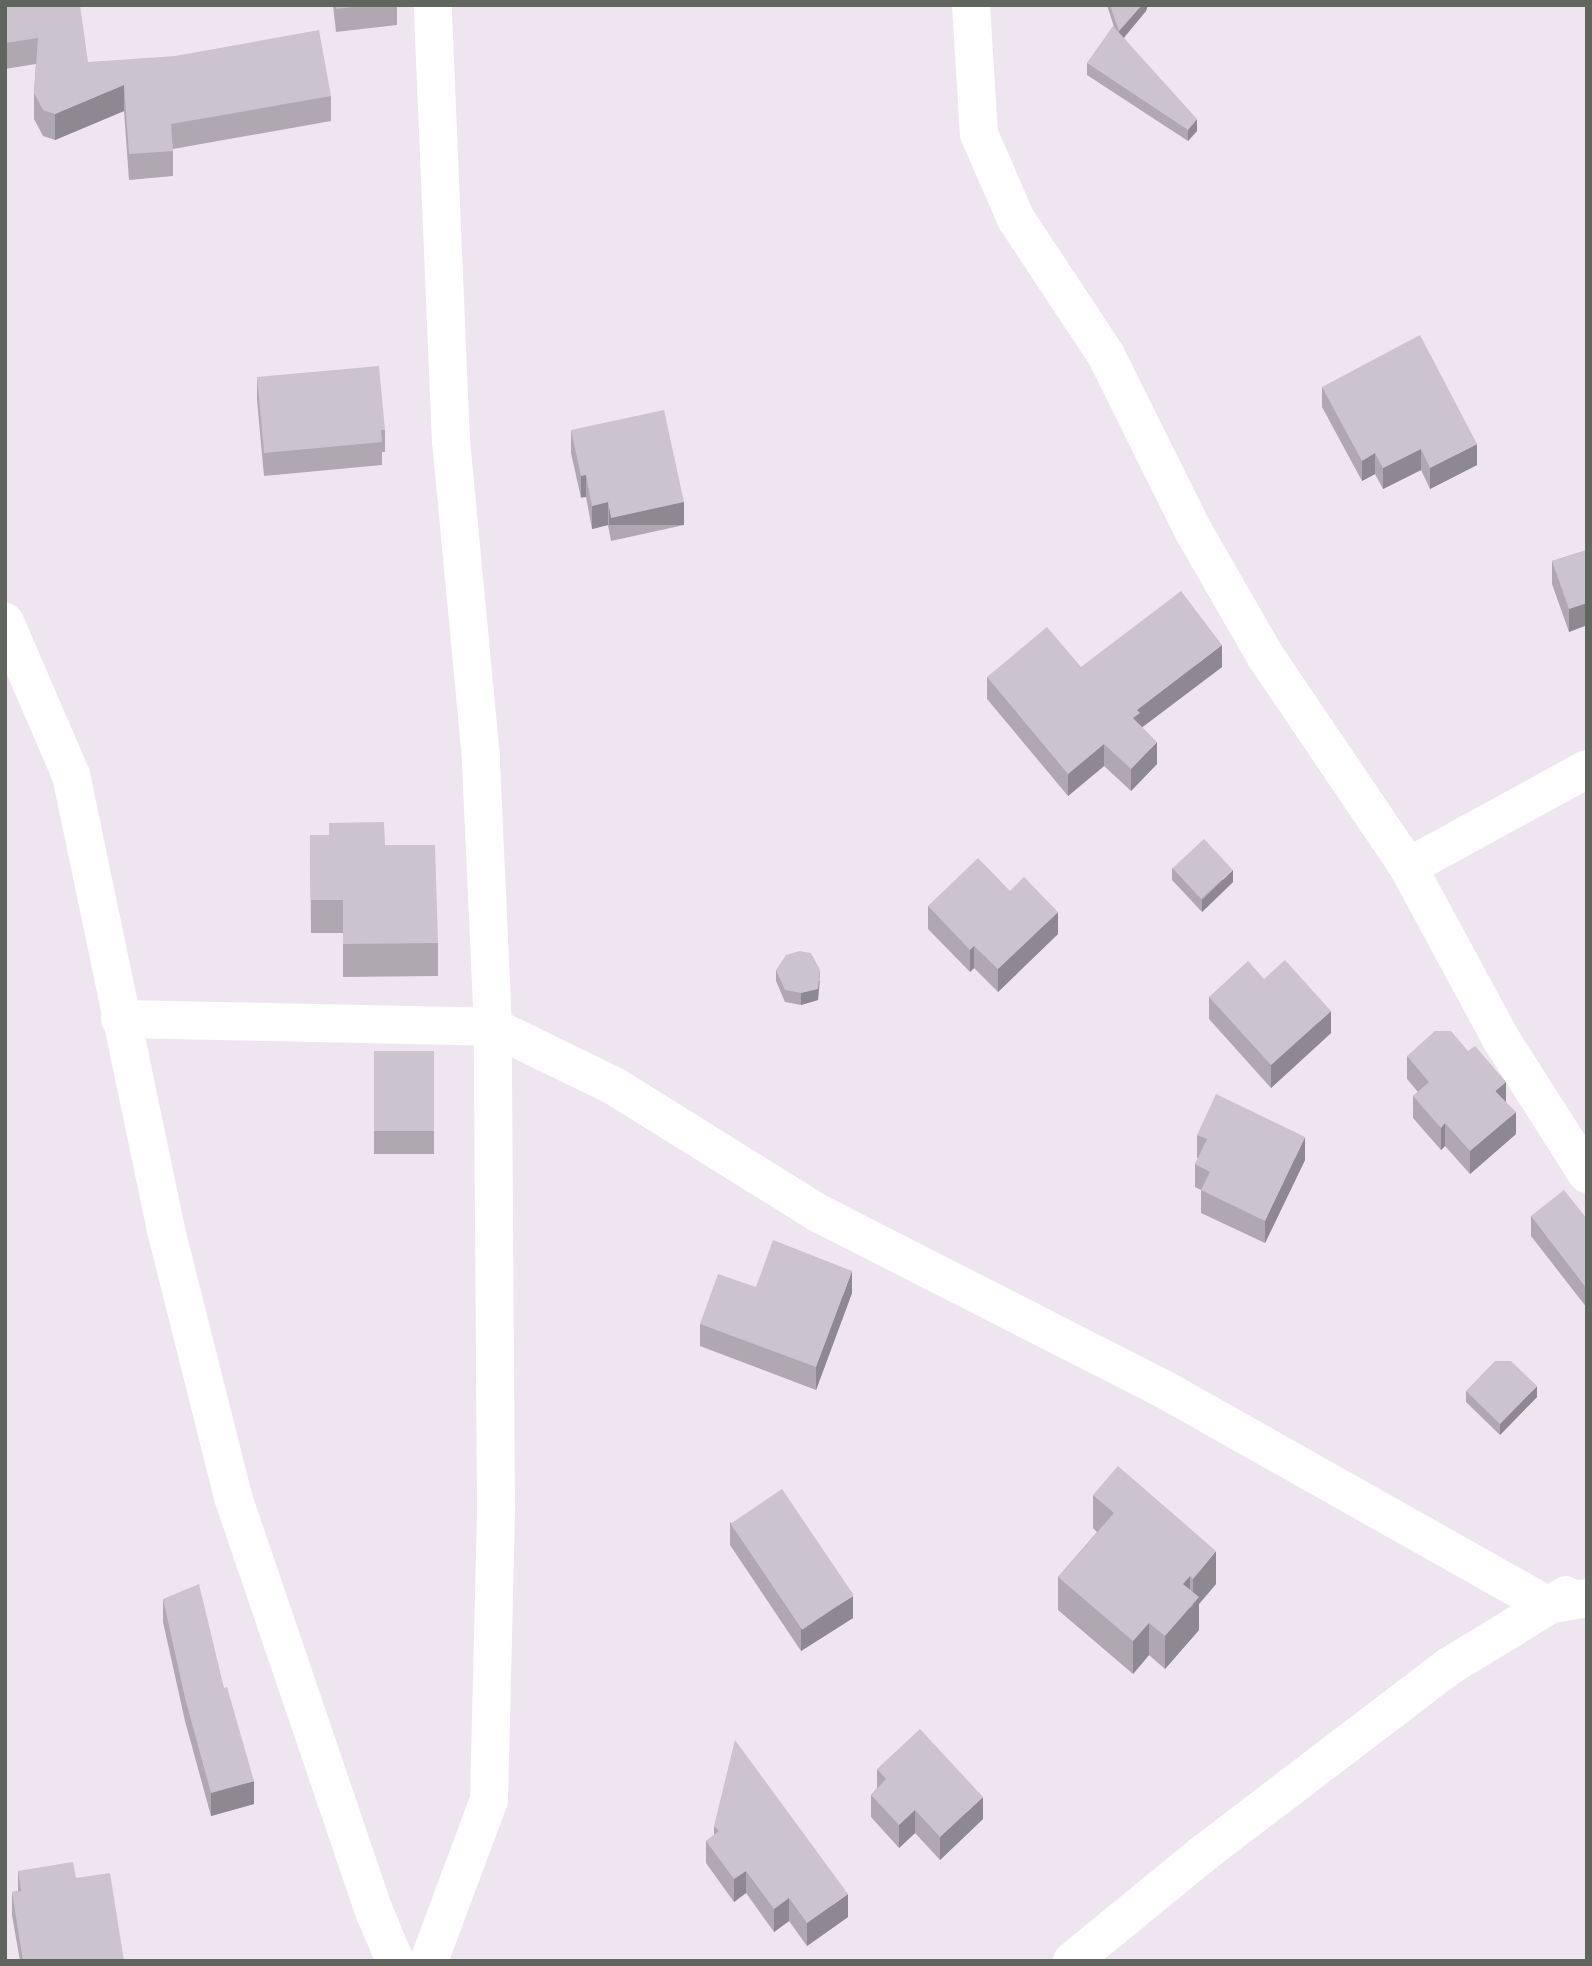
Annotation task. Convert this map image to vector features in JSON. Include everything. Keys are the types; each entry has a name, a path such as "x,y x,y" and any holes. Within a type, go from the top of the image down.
{"street":[{"path":"429,1961 489,1800 496,1505 493,1027 481,758 451,442 432,5"},
{"path":"971,5 979,134 1016,219 1105,355 1194,532 1266,657 1408,867 1501,1039 1587,1174"},
{"path":"5,622 71,775 120,1019 166,1226 233,1497 375,1913 395,1961"},
{"path":"1408,867 1587,769"},
{"path":"120,1019 493,1027 614,1086 820,1214 1167,1391 1547,1605 1587,1598"},
{"path":"1072,1961 1204,1853 1447,1667 1547,1605 1587,1585"}],"building":[{"path":"5,5 80,5 88,62 175,56 319,30 331,96 171,124 173,151 129,154 124,85 55,114 43,110 34,93 38,38 5,43"},
{"path":"336,5 371,5 336,9"},
{"path":"1110,5 1142,5 1119,31"},
{"path":"1113,26 1197,119 1188,130 1087,63"},
{"path":"1420,335 1477,444 1430,468 1421,449 1383,468 1375,453 1362,461 1322,387"},
{"path":"379,366 385,430 381,430 382,442 264,453 257,377"},
{"path":"664,410 684,502 611,518 608,502 592,506 586,475 581,476 571,430"},
{"path":"1587,550 1587,603 1569,609 1552,561"},
{"path":"1181,591 1222,645 1137,710 1140,713 1133,718 1157,742 1131,769 1104,744 1068,774 987,677 1047,627 1081,667"},
{"path":"384,822 385,845 435,845 438,943 343,944 343,900 311,900 310,835 329,835 329,823"},
{"path":"1204,839 1233,870 1201,899 1173,868"},
{"path":"978,858 1010,891 1024,877 1058,912 998,969 974,946 970,950 928,906"},
{"path":"800,951 811,953 820,970 818,989 801,993 785,990 776,970 786,955"},
{"path":"1285,960 1331,1011 1271,1065 1209,997 1248,961 1264,979"},
{"path":"1435,1031 1451,1031 1468,1051 1475,1046 1506,1082 1495,1091 1516,1112 1470,1151 1445,1123 1441,1128 1413,1096 1429,1082 1407,1056"},
{"path":"374,1051 434,1051 434,1131 374,1131"},
{"path":"1216,1094 1305,1137 1265,1221 1201,1190 1210,1172 1195,1164 1207,1139 1197,1135"},
{"path":"1564,1190 1587,1219 1587,1289 1531,1216"},
{"path":"773,1240 852,1271 816,1367 700,1324 718,1274 756,1287"},
{"path":"1495,1361 1511,1361 1537,1386 1500,1424 1466,1391"},
{"path":"1118,1466 1216,1551 1193,1579 1190,1576 1183,1584 1199,1597 1165,1636 1149,1623 1133,1641 1058,1577 1114,1513 1093,1495"},
{"path":"782,1489 854,1595 802,1630 731,1524"},
{"path":"199,1584 224,1688 227,1687 254,1781 211,1793 185,1698 163,1599"},
{"path":"920,1729 983,1797 940,1837 915,1810 899,1825 871,1795 886,1779 877,1769"},
{"path":"735,1740 848,1894 807,1923 789,1898 774,1909 746,1871 734,1879 706,1841 719,1831 714,1826"},
{"path":"73,1862 76,1878 110,1873 124,1961 23,1961 12,1892 21,1891 18,1871"}]}
